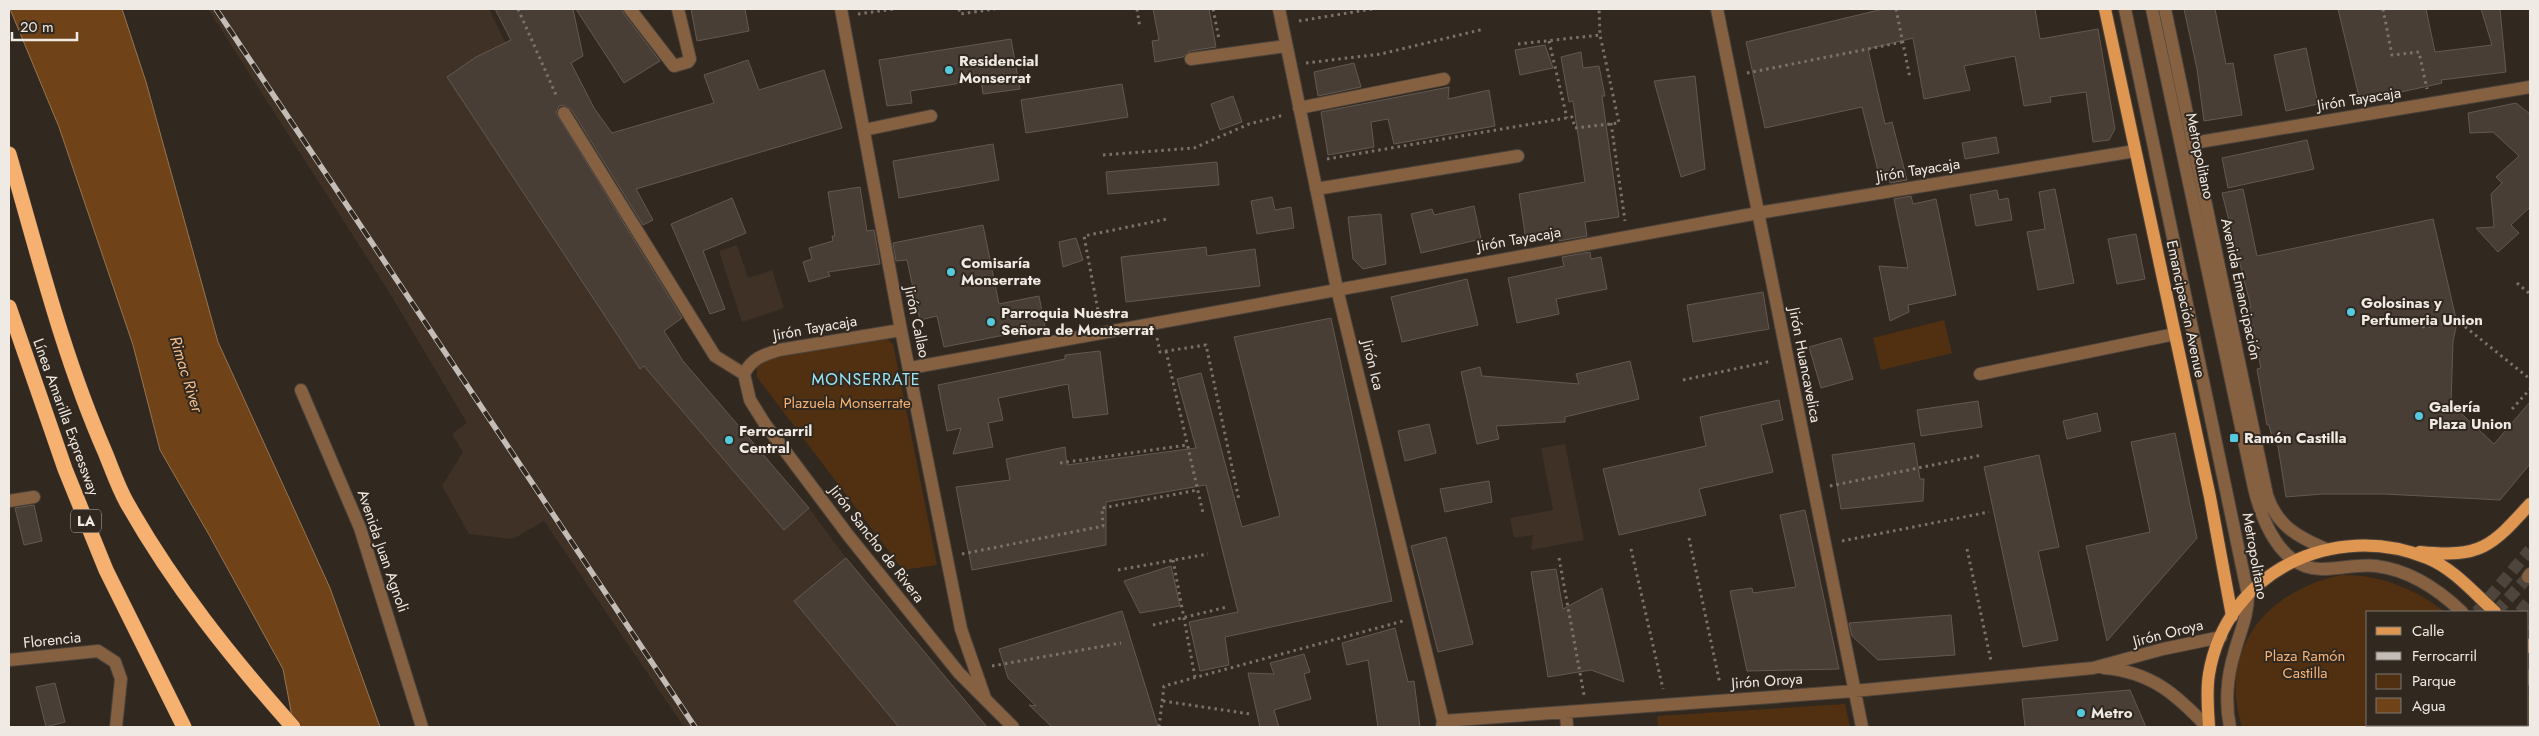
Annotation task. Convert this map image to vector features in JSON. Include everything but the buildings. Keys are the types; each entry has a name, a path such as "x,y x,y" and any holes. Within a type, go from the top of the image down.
{"highway":[{"name":"Línea Amarilla Expressway","path":"9,154 66,352 86,410 127,502 188,601 229,655 293,727"},
{"name":"Línea Amarilla Expressway","path":"9,307 66,469 106,570 184,727"}],"main road":[{"name":"Emancipación Avenue","path":"2106,9 2210,497 2232,616"},
{"path":"2208,727 2207,698 2209,673 2221,637 2232,616 2248,595 2269,576 2294,560 2338,546 2372,545 2442,554 2470,552 2488,546 2530,504"},
{"path":"2405,550 2430,558 2450,572 2494,611"}],"street":[{"path":"630,9 674,66 688,62 690,59 678,9"},
{"name":"Jirón Ica","path":"1279,9 1337,289 1443,724"},
{"name":"Jirón Huancavelica","path":"1717,9 1862,727"},
{"name":"Metropolitano","path":"2125,9 2248,595 2246,617 2234,654 2228,688 2230,727"},
{"name":"Metropolitano","path":"2152,9 2256,496 2264,523 2279,546 2294,560 2320,569 2376,566 2399,572 2446,597 2461,611"},
{"name":"Avenida Emancipación","path":"2165,9 2267,495 2272,509 2285,526 2304,539 2326,549"},
{"name":"Jirón Callao","path":"842,12 901,330 961,629 985,698"},
{"path":"1191,59 1286,46"},
{"path":"1300,110 1444,80"},
{"name":"Jirón Tayacaja","path":"2193,142 2530,87"},
{"path":"564,113 715,356 744,374"},
{"path":"864,130 932,116"},
{"name":"Jirón Tayacaja","path":"910,368 1627,236 2135,151"},
{"path":"1316,189 1518,156"},
{"name":"Jirón Tayacaja","path":"744,374 750,363 761,356 779,350 901,330"},
{"path":"1980,374 2175,334"},
{"name":"Jirón Sancho de Rivera","path":"744,374 750,400 771,432 848,535 959,673 1009,725"},
{"name":"Avenida Juan Agnoli","path":"302,390 360,528 422,727"},
{"path":"9,501 34,497"},
{"name":"Jirón Oroya","path":"2093,668 2163,649 2221,637"},
{"name":"Florencia","path":"9,660 98,651 115,662 121,679 116,727"},
{"name":"Jirón Oroya","path":"1443,724 1586,710 1854,691 2093,668 2115,669 2154,680 2184,703 2208,727"},
{"path":"1566,713 1567,727"}],"path":[{"path":"518,9 564,113"},
{"path":"842,12 894,9"},
{"path":"959,9 960,14 995,9"},
{"path":"1137,9 1140,28"},
{"path":"1213,9 1220,41"},
{"path":"1282,24 1372,9"},
{"path":"1311,162 1572,117 1575,128 1619,123 1600,35 1598,9"},
{"path":"1896,9 1910,78"},
{"path":"2383,9 2392,55 2419,52 2430,104"},
{"path":"1290,65 1381,54 1484,29"},
{"path":"1518,44 1600,35"},
{"path":"1549,40 1567,118"},
{"path":"1731,76 1903,42"},
{"path":"1103,155 1194,148 1248,124 1300,110"},
{"path":"1611,123 1627,236"},
{"path":"1102,332 1084,236 1167,220"},
{"path":"2517,283 2530,294"},
{"path":"2422,327 2458,320 2530,380"},
{"path":"1154,323 1160,352 1206,345 1239,500"},
{"path":"1166,351 1203,513"},
{"path":"1682,380 1787,358"},
{"path":"2512,408 2530,389"},
{"path":"1060,463 1187,445"},
{"path":"1814,489 1982,455"},
{"path":"947,557 1103,526 1102,508 1198,490"},
{"path":"1825,545 1989,512"},
{"path":"1689,538 1724,701"},
{"path":"1631,549 1667,705"},
{"path":"1967,549 1994,677"},
{"path":"1118,570 1208,554"},
{"path":"1559,558 1586,710"},
{"path":"1173,560 1195,677"},
{"path":"1153,625 1227,606"},
{"path":"1159,727 1164,686 1418,617"},
{"path":"974,670 1121,643"},
{"path":"1162,701 1250,714"}],"shaded area":[{"path":"208,9 489,9 536,106 674,350 809,508 846,558 987,727 684,727 544,521 513,539 469,534 442,486 463,452 452,434 467,423 389,292"},
{"path":"737,245 748,278 772,270 784,308 742,322 719,251"},
{"path":"1565,444 1584,540 1531,550 1533,535 1514,538 1510,518 1553,510 1541,448"}],"green space":[{"path":"1944,320 1952,353 1881,370 1873,338"},
{"name":"Plazuela Monserrate","path":"886,338 893,344 937,565 903,570 757,377 757,361"},
{"name":"Plaza Ramón Castilla","path":"2341,575 2355,575 2383,580 2422,596 2444,611 2366,611 2366,726 2529,726 2529,694 2530,727 2242,727 2236,699 2237,673 2243,649 2254,628 2270,610 2291,595 2314,583"},
{"path":"1845,704 1850,727 1658,727 1657,716"}],"water":[{"name":"Rimac River","path":"10,9 122,9 146,82 218,342 330,588 380,727 294,727 283,669 160,450 133,345 59,127"}],"tunnel":[{"path":"2478,611 2530,550"},
{"path":"2497,611 2528,577"},
{"path":"2521,611 2530,600"}],"railway":[{"path":"216,9 695,727"}],"place":[{"name":"Residencial Monserrat","path":"949,70"},
{"name":"Comisaría Monserrate","path":"951,272"},
{"name":"Golosinas y Perfumeria Union","path":"2351,312"},
{"name":"Parroquia Nuestra Señora de Montserrat","path":"991,322"},
{"name":"Galería Plaza Union","path":"2419,416"},
{"name":"Ramón Castilla","path":"2234,438"},
{"name":"Ferrocarril Central","path":"729,440"},
{"name":"Metro","path":"2081,713"}],"district":[{"name":"MONSERRATE","path":"866,379"}]}
